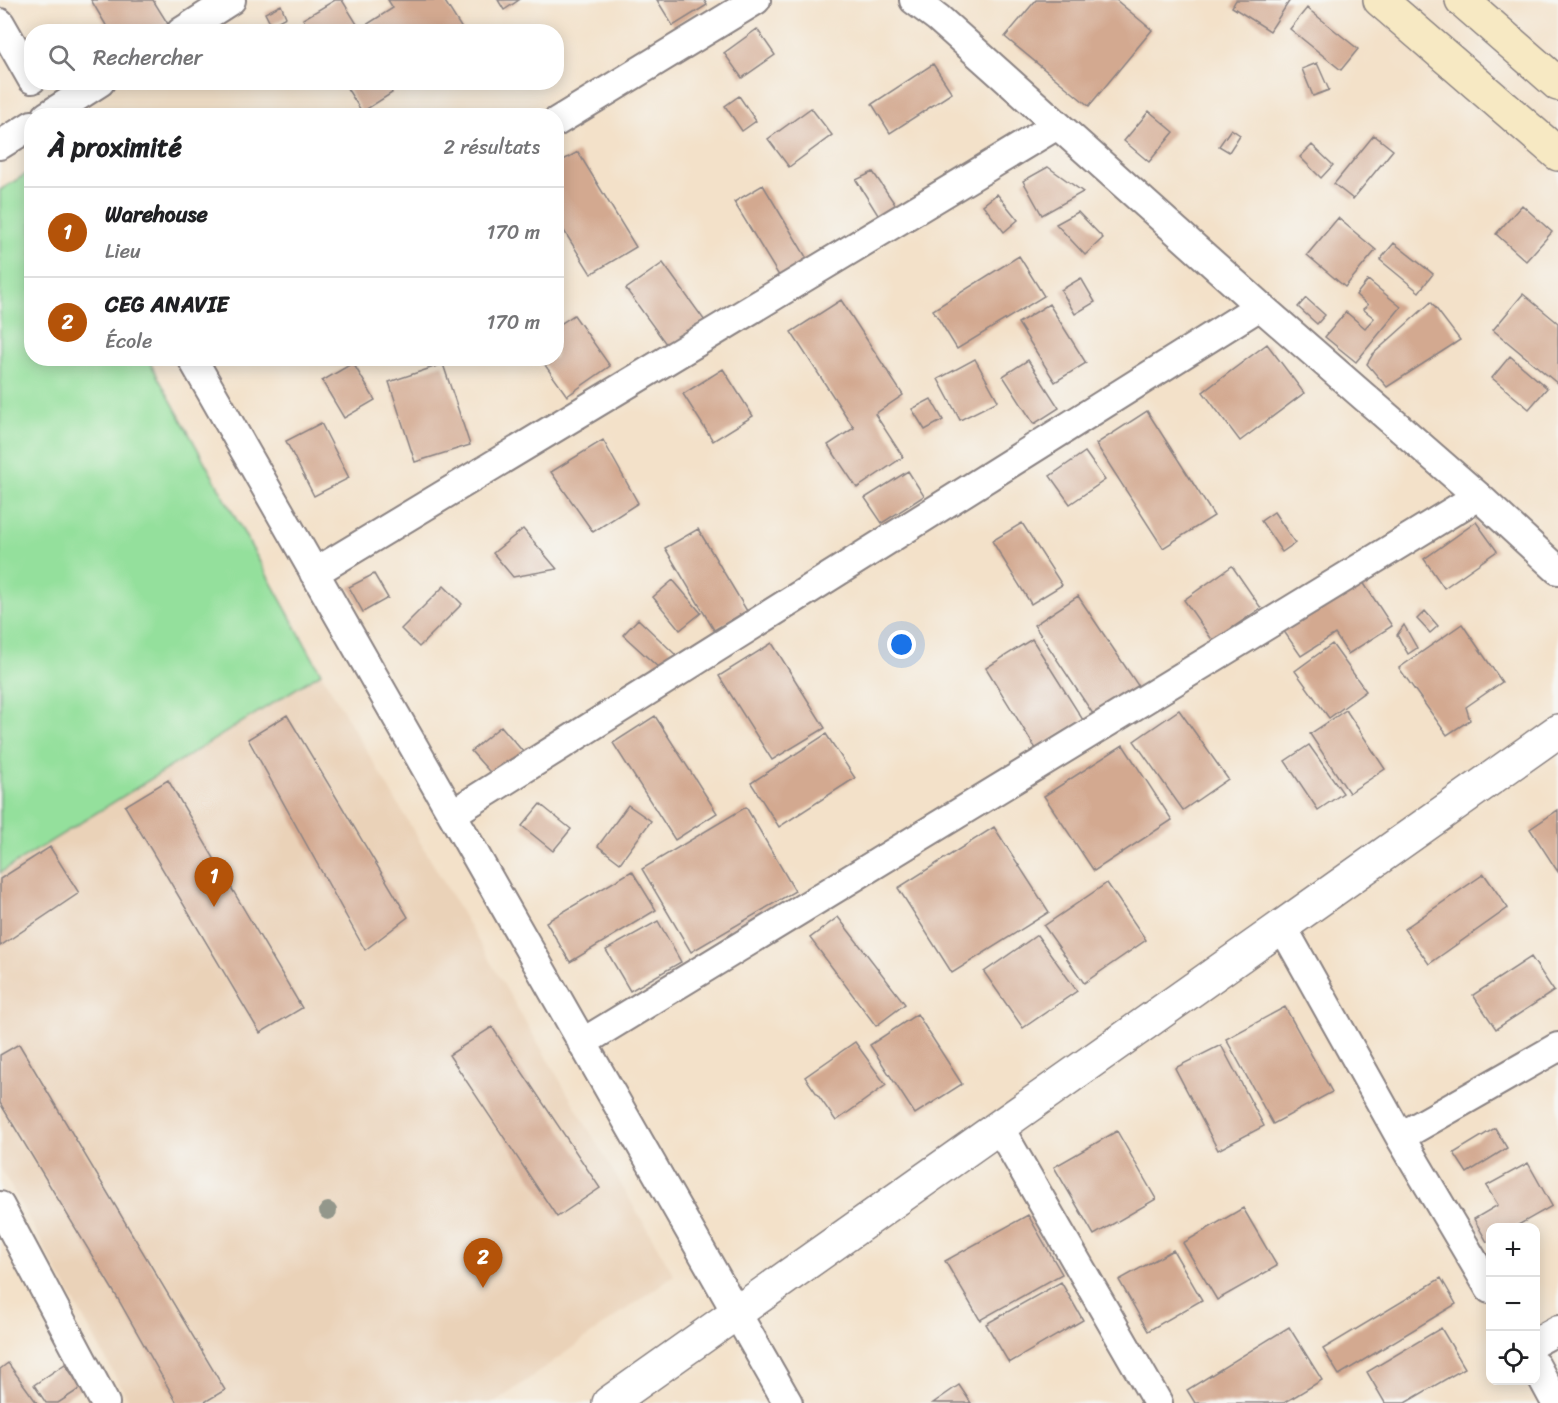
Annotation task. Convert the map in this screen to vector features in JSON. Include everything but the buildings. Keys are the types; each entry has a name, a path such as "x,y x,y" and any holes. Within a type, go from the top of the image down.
{"main road":[{"path":"1380,0 1558,154"},
{"path":"1462,0 1558,84"}],"street":[{"path":"194,24 231,0"},
{"path":"564,117 756,0"},
{"path":"914,0 938,18 1260,306 1478,496 1558,570"},
{"path":"0,24 24,65"},
{"path":"36,90 43,108"},
{"path":"60,108 88,90"},
{"path":"314,573 1057,125"},
{"path":"0,145 24,130"},
{"path":"452,814 1260,306"},
{"path":"197,366 788,1403"},
{"path":"582,1043 1478,496"},
{"path":"609,1403 1558,730"},
{"path":"1282,926 1400,1137 1486,1281"},
{"path":"1400,1137 1558,1047"},
{"path":"999,1127 1158,1403"},
{"path":"0,1206 105,1403"},
{"path":"1540,1340 1558,1330"},
{"path":"1540,1373 1556,1403"}],"shaded area":[{"path":"321,673 674,1275 495,1403 130,1403 0,1167 0,874"}],"green space":[{"path":"24,175 24,366 152,366 321,673 0,873 0,190"}],"place":[{"name":"Warehouse","path":"214,907"},
{"name":"CEG ANAVIE","path":"483,1288"}]}
